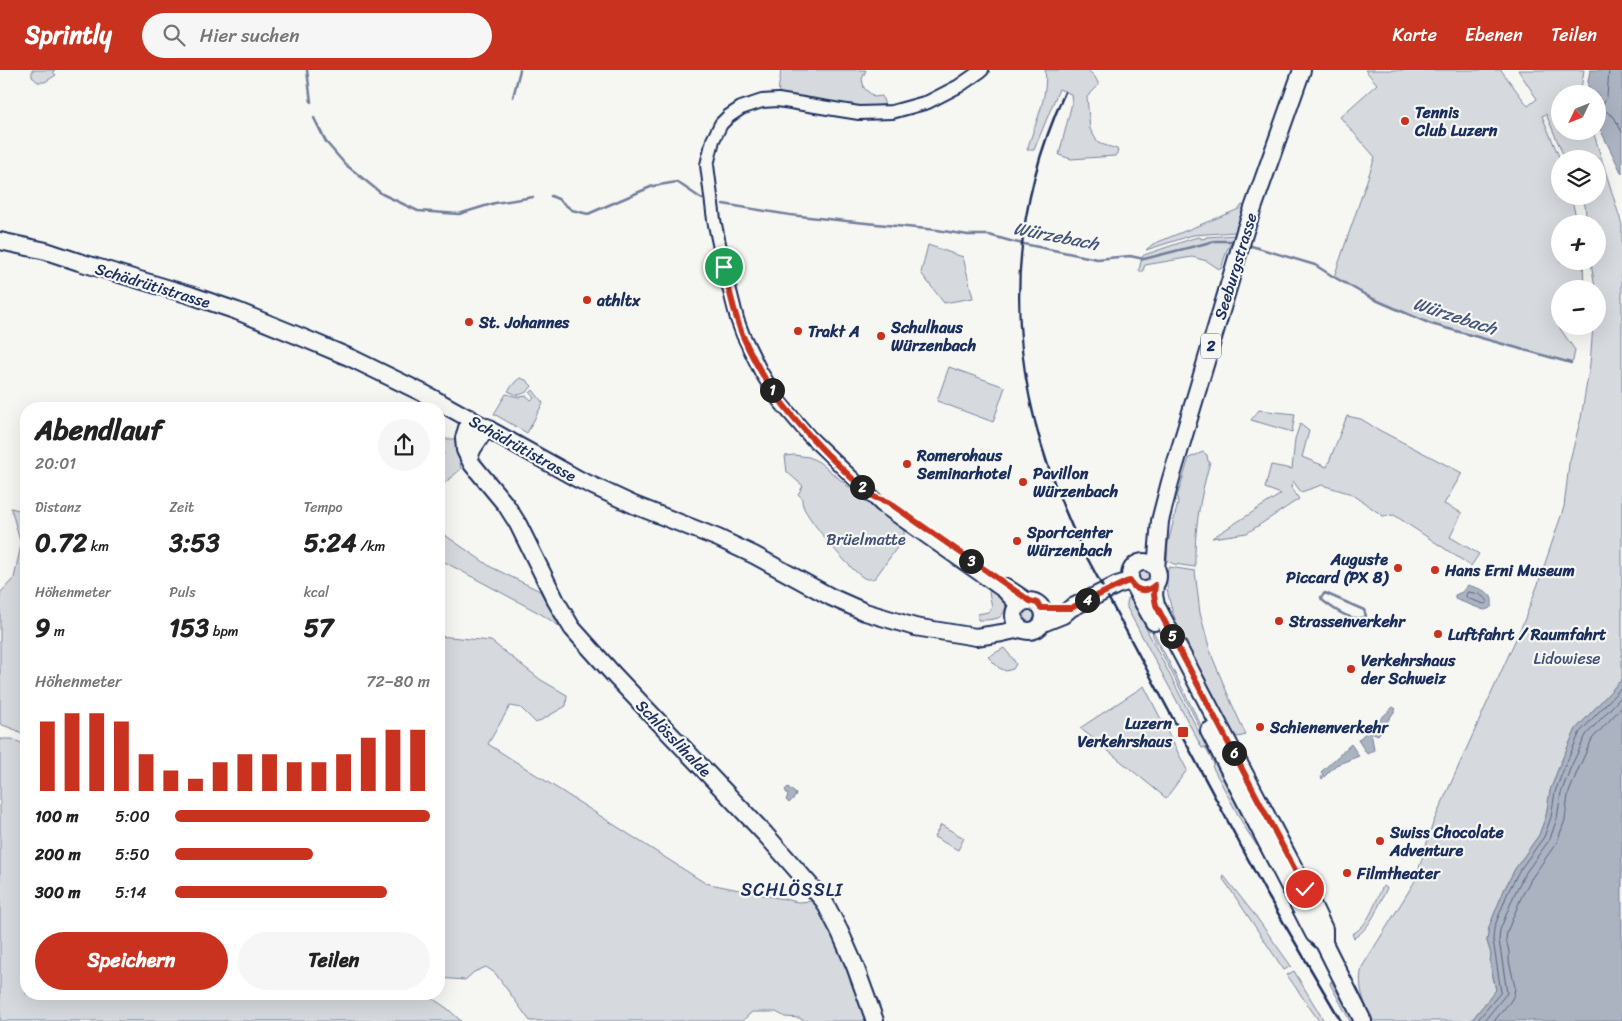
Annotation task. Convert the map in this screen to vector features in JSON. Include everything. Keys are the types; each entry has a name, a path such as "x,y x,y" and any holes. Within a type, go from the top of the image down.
{"main road":[{"name":"Seeburgstrasse","path":"1156,577 1160,521 1178,453 1242,243 1302,70"},
{"name":"Schädrütistrasse","path":"0,241 46,251 190,295 260,319 359,362 438,402"},
{"name":"Schädrütistrasse","path":"445,405 578,479 718,538 754,555 831,597 865,612 915,627 981,636 1002,633 1027,614 1071,608 1117,585 1133,584"},
{"name":"Schlösslihalde","path":"470,418 464,438 465,450 476,470 506,506 518,524 556,601 572,628 811,884 824,901 840,932 855,966 875,1021"},
{"path":"469,457 487,427"},
{"name":"Seeburgstrasse","path":"1140,562 1147,552 1155,527 1160,521"},
{"path":"1140,562 1151,564 1156,577 1149,590 1144,590 1133,584 1131,570 1135,564 1140,562"},
{"name":"2","path":"1156,577 1154,595 1156,605 1305,889 1324,929 1324,943"},
{"name":"2","path":"1133,584 1314,934 1324,943 1363,1021"}],"street":[{"path":"982,70 959,86 928,102 892,112 859,113 784,100 754,103 741,108 721,124 708,154 707,171 714,220 724,267 740,326 761,372 778,401 800,426 887,510 1003,591 1027,614"}],"green space":[{"path":"32,70 55,70 53,72 56,75 45,82 38,82 32,77"},
{"path":"780,70 866,70 862,79 864,88 874,97 882,96 885,106 859,107 780,95"},
{"path":"1045,70 1088,70 1095,77 1099,85 1087,97 1090,129 1098,143 1117,149 1118,152 1115,156 1071,159 1059,155 1072,103 1071,94 1059,89 1034,150 1027,150 1043,100 1046,80"},
{"path":"1365,70 1501,70 1528,106 1537,99 1518,70 1584,70 1582,85 1551,85 1551,126 1546,114 1542,116 1556,150 1551,150 1551,205 1573,205 1576,215 1551,215 1551,270 1583,270 1584,280 1551,280 1551,335 1564,335 1575,350 1571,363 1431,324 1371,298 1334,277 1375,157 1340,117 1377,84"},
{"path":"1557,140 1596,140 1599,150 1561,150"},
{"name":"Lidowiese","path":"1606,173 1622,225 1622,679 1576,729 1550,791 1546,816 1539,835 1515,869 1489,927 1487,941 1491,954 1490,963 1496,990 1471,1021 1373,1021 1362,995 1360,981 1362,967 1415,881 1433,823 1524,621 1564,507 1569,464 1581,418 1590,364 1592,335 1606,335 1606,280 1594,280 1592,270 1606,270 1606,215 1586,215 1585,205 1606,205"},
{"path":"1242,205 1245,206 1235,232 1193,235 1146,250 1153,244 1239,209"},
{"path":"1235,235 1227,250 1221,269 1207,261 1192,257 1145,265 1142,273 1139,270 1144,255 1194,238 1200,237 1201,239"},
{"path":"928,245 963,257 973,298 944,303 921,273"},
{"path":"949,367 1005,387 993,422 937,401"},
{"path":"520,378 526,380 532,386 529,390 517,395 508,391 515,382"},
{"path":"533,390 543,403 527,433 494,414 506,394 519,397 527,396 531,400 534,398 530,393"},
{"path":"1259,410 1295,414 1292,432 1251,420"},
{"path":"1347,416 1361,419 1462,473 1444,504 1462,513 1450,537 1479,554 1471,566 1394,515 1383,516 1352,494 1322,485 1301,492 1293,481 1291,487 1299,499 1247,533 1212,538 1281,494 1265,488 1271,465 1292,469 1295,439 1300,424 1309,431 1302,457 1327,467"},
{"path":"445,439 458,439 461,469 445,483"},
{"path":"1203,452 1207,455 1210,462 1198,514 1195,567 1174,564 1167,561 1168,543 1178,503 1177,497 1189,458"},
{"name":"Brüelmatte","path":"785,456 809,457 819,462 904,530 904,538 875,578 864,578 850,566 821,533 807,513 803,506 802,498 798,494 803,486 787,472"},
{"path":"11,508 20,510 20,541"},
{"path":"445,535 491,567 540,591 559,626 541,614 445,562"},
{"path":"20,550 20,732 0,724 0,593 14,578"},
{"path":"1169,567 1195,571 1200,613 1211,654 1246,735 1238,737 1233,734 1201,676 1178,627 1170,603 1167,583"},
{"path":"1140,569 1146,569 1150,576 1146,583 1140,583 1136,579 1136,573"},
{"path":"990,591 1004,602 1004,613 996,619 978,620 978,614 988,612 992,607"},
{"path":"1129,595 1245,822 1259,844 1257,846 1244,826 1212,766 1214,764 1205,747 1202,748 1127,608"},
{"path":"1026,610 1030,610 1034,616 1030,622 1026,622 1022,618 1022,614"},
{"path":"1152,629 1252,825 1249,823 1153,636"},
{"path":"445,637 491,641 541,680 567,695 566,706 536,723 521,708 510,706 488,744 705,883 798,902 814,901 840,948 867,1021 805,1021 799,1018 785,1017 776,1012 752,1012 742,1021 530,1021 495,973 486,967 474,972 465,980 445,978"},
{"path":"1004,648 1016,664 1013,669 1006,671 999,668 988,657"},
{"path":"1144,686 1187,770 1166,798 1080,728"},
{"path":"0,739 12,739 20,742 20,1000 435,1000 461,1021 0,1021"},
{"path":"941,825 964,838 958,850 934,837"},
{"path":"1224,876 1291,966 1284,970 1223,879"},
{"path":"1383,886 1387,888 1374,916 1354,938 1352,934 1367,920"},
{"path":"1294,971 1324,1021 1319,1021 1287,975"},
{"path":"1331,981 1353,1021 1350,1021 1330,984"}],"water":[{"path":"1590,70 1622,70 1622,174 1605,140 1606,85 1588,85"},
{"path":"1468,585 1484,591 1490,596 1492,605 1489,609 1484,610 1455,599 1455,595 1462,592"},
{"path":"1622,679 1622,1021 1471,1021 1496,990 1490,963 1491,954 1487,941 1489,927 1504,890 1515,869 1539,835 1546,816 1550,791 1576,729"},
{"path":"1393,707 1396,709 1378,735 1371,732 1374,750 1367,754 1358,740"},
{"path":"1351,744 1359,756 1336,765 1322,779 1323,775 1321,772"},
{"path":"788,787 796,794 789,803 786,800 788,795 785,790"}],"waterway":[{"path":"307,70 311,102"},
{"path":"513,97 520,70"},
{"path":"314,118 326,142 345,164 382,194 418,211 459,214 495,203 533,197"},
{"path":"551,196 572,210 588,214 653,186 677,182 702,199"},
{"name":"Würzebach","path":"723,204 790,215 937,230 968,235 989,235 1097,259 1130,256 1144,259 1215,241 1236,241"},
{"name":"Würzebach","path":"1248,245 1315,265 1371,298 1431,324 1571,363"},
{"path":"1325,593 1364,610 1366,616 1361,618 1349,617 1337,611 1322,600 1321,597 1325,593"}],"railway":[{"path":"1065,92 1042,150 1027,208 1020,266 1020,324 1026,381 1039,438 1059,495 1084,552 1265,891 1341,1021"}],"place":[{"name":"Tennis Club Luzern","path":"1405,121"},
{"name":"athltx","path":"587,300"},
{"name":"St. Johannes","path":"469,322"},
{"name":"Trakt A","path":"798,331"},
{"name":"Schulhaus Würzenbach","path":"881,336"},
{"name":"Romerohaus Seminarhotel","path":"907,464"},
{"name":"Pavillon Würzenbach","path":"1023,482"},
{"name":"Sportcenter Würzenbach","path":"1017,541"},
{"name":"Auguste Piccard (PX 8)","path":"1398,568"},
{"name":"Hans Erni Museum","path":"1435,570"},
{"name":"Strassenverkehr","path":"1279,621"},
{"name":"Luftfahrt / Raumfahrt","path":"1438,634"},
{"name":"Verkehrshaus der Schweiz","path":"1351,669"},
{"name":"Schienenverkehr","path":"1260,727"},
{"name":"Luzern Verkehrshaus","path":"1183,732"},
{"name":"Swiss Chocolate Adventure","path":"1380,841"},
{"name":"Filmtheater","path":"1347,873"}],"district":[{"name":"SCHLÖSSLI","path":"792,890"}],"route":[{"path":"724,267 743,335 778,401 816,443 876,498 882,499 902,511 1030,601 1037,603 1041,608 1071,608 1117,585 1130,581 1134,587 1142,590 1149,590 1155,585 1156,605 1305,889"}]}
